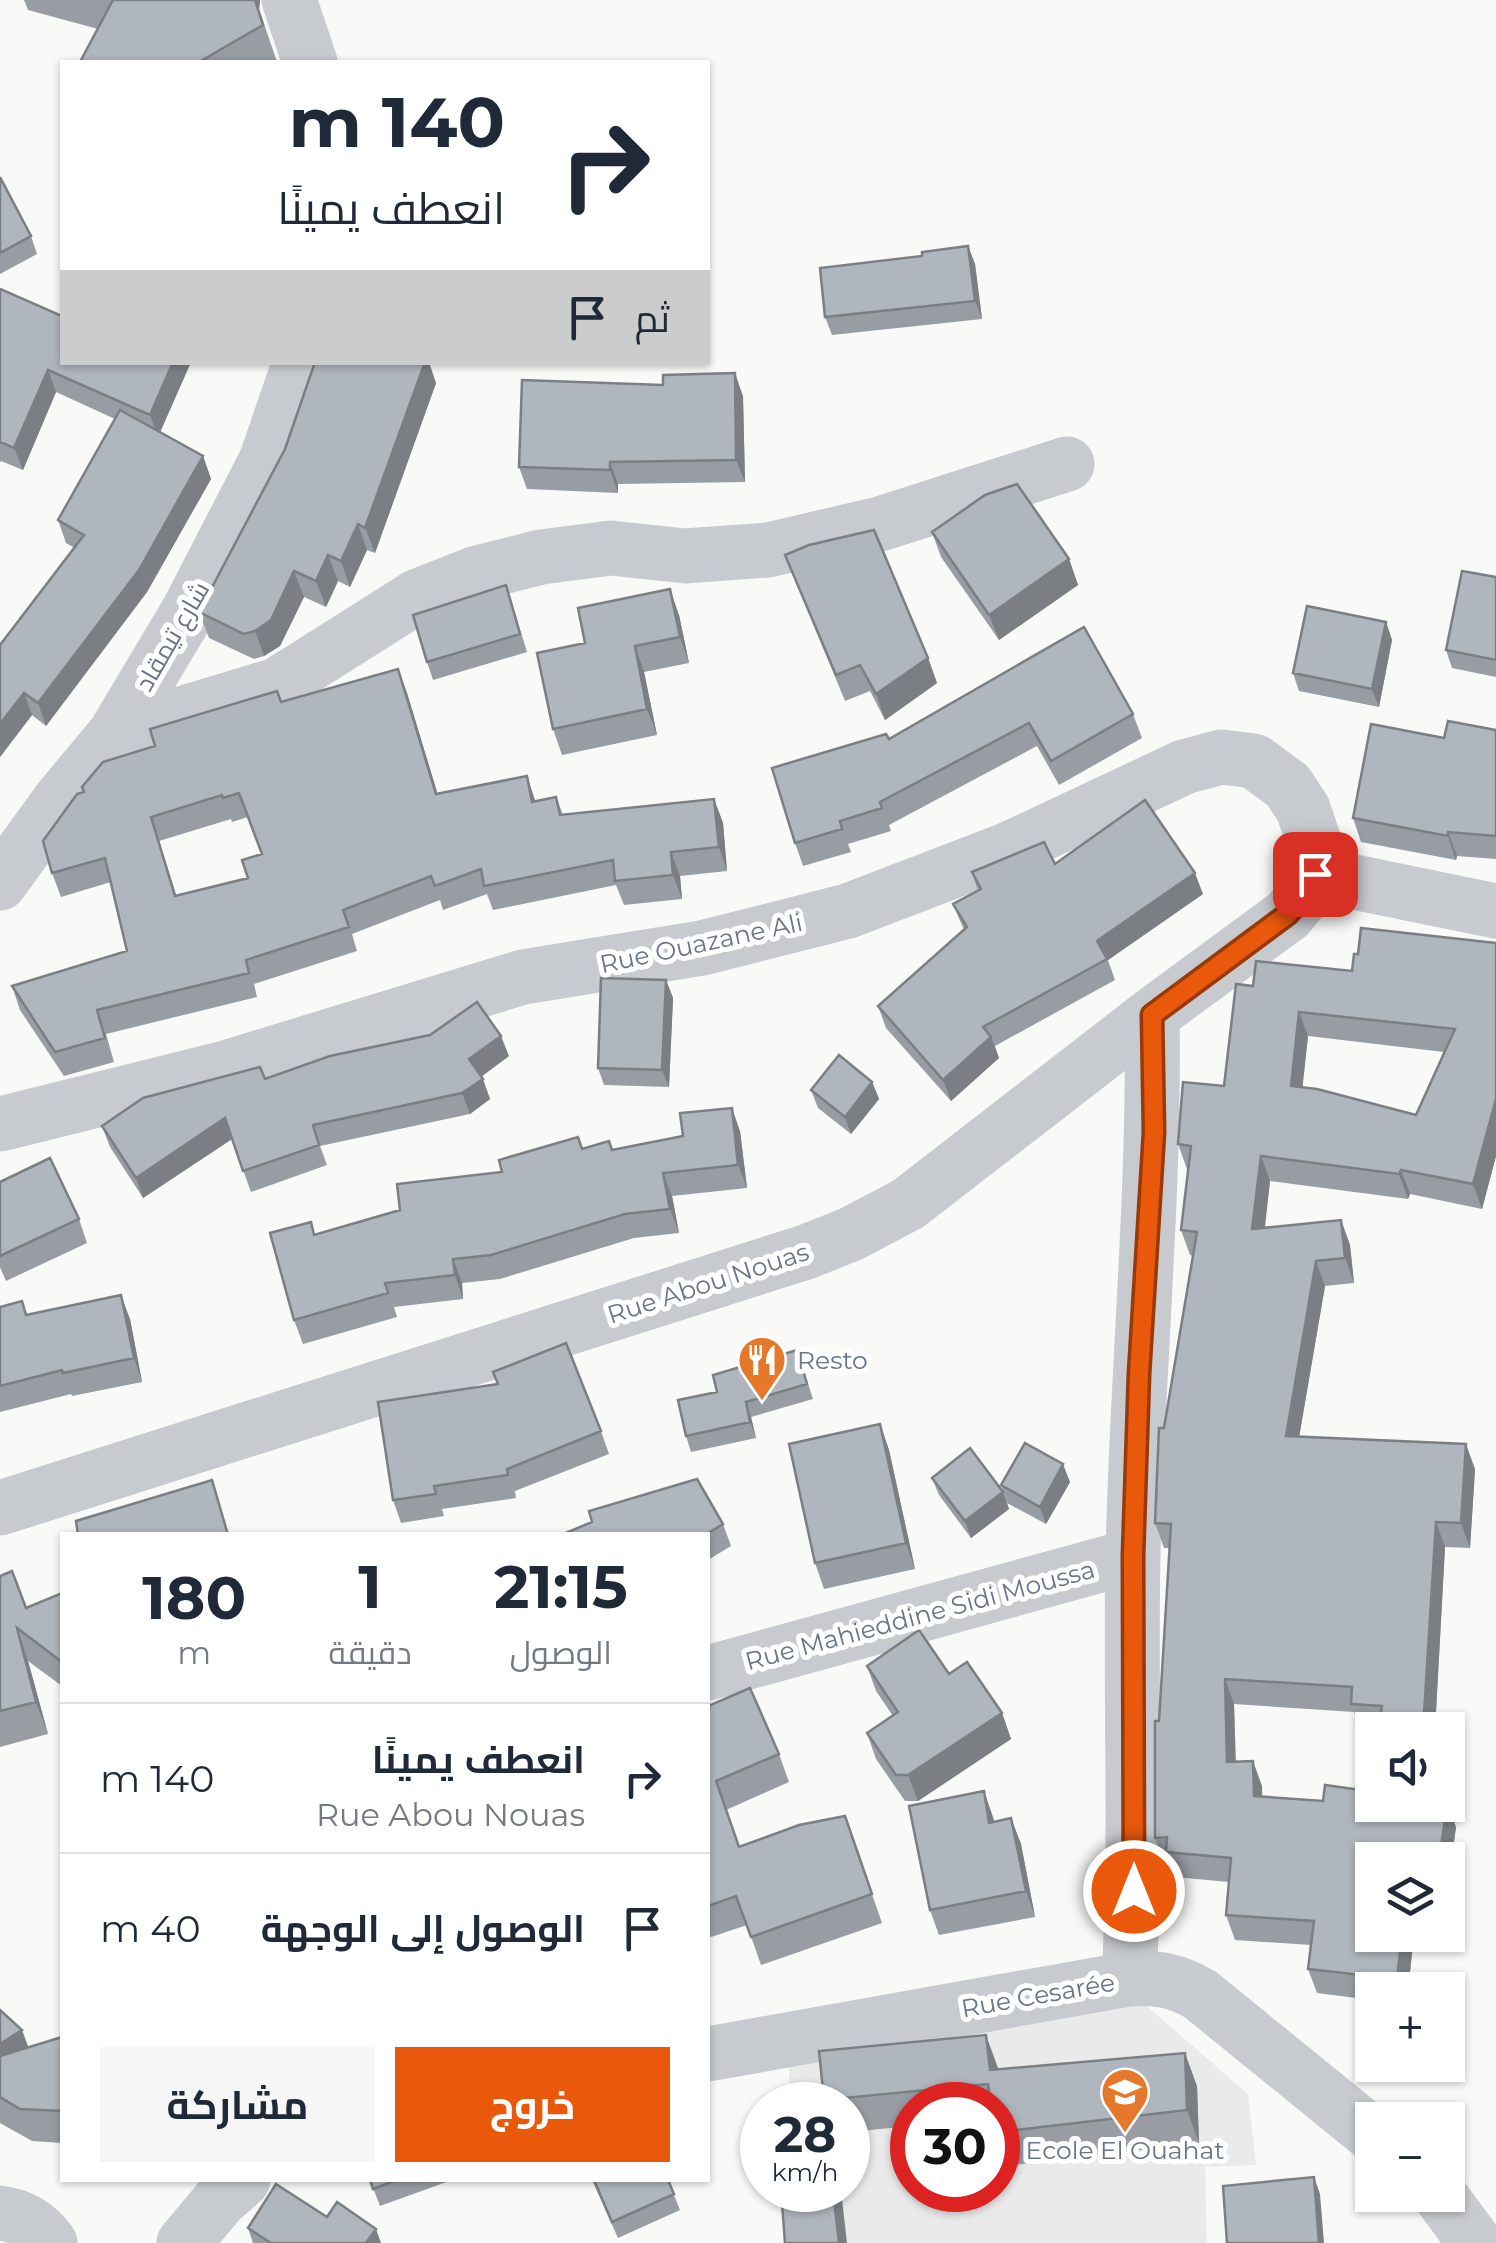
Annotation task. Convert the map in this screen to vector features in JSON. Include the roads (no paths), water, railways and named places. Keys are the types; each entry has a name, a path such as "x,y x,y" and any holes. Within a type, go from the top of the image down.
{"street":[{"path":"289,0 309,60"},
{"name":"شارع تيمقاد","path":"0,883 60,800 116,734 190,610 266,461 299,365"},
{"path":"116,734 277,684 418,596 474,574 541,557 611,548 685,556 768,550 880,524 1067,464"},
{"name":"Rue Ouazane Ali","path":"0,1124 222,1070 523,977 702,948 848,911 1008,850 1184,767 1221,758 1254,760 1288,786 1303,809 1316,847 1315,874"},
{"path":"1315,874 1496,911"},
{"name":"Rue Abou Nouas","path":"0,1508 806,1252 851,1234 908,1204 1288,914 1306,894 1315,874"},
{"name":"Rue Cesarée","path":"710,2054 1129,1978 1134,1891 1133,1556 1139,1374 1154,1132 1152,1015"},
{"name":"Rue Mahieddine Sidi Moussa","path":"710,1672 1133,1556"},
{"path":"1129,1978 1170,1980 1200,1995 1355,2120"},
{"path":"184,2243 241,2182"},
{"path":"1452,2212 1475,2243"},
{"path":"0,2213 23,2218 50,2243"}],"place":[{"name":"Resto","path":"762,1402"},
{"name":"Ecole El Ouahat","path":"1125,2134"}]}
